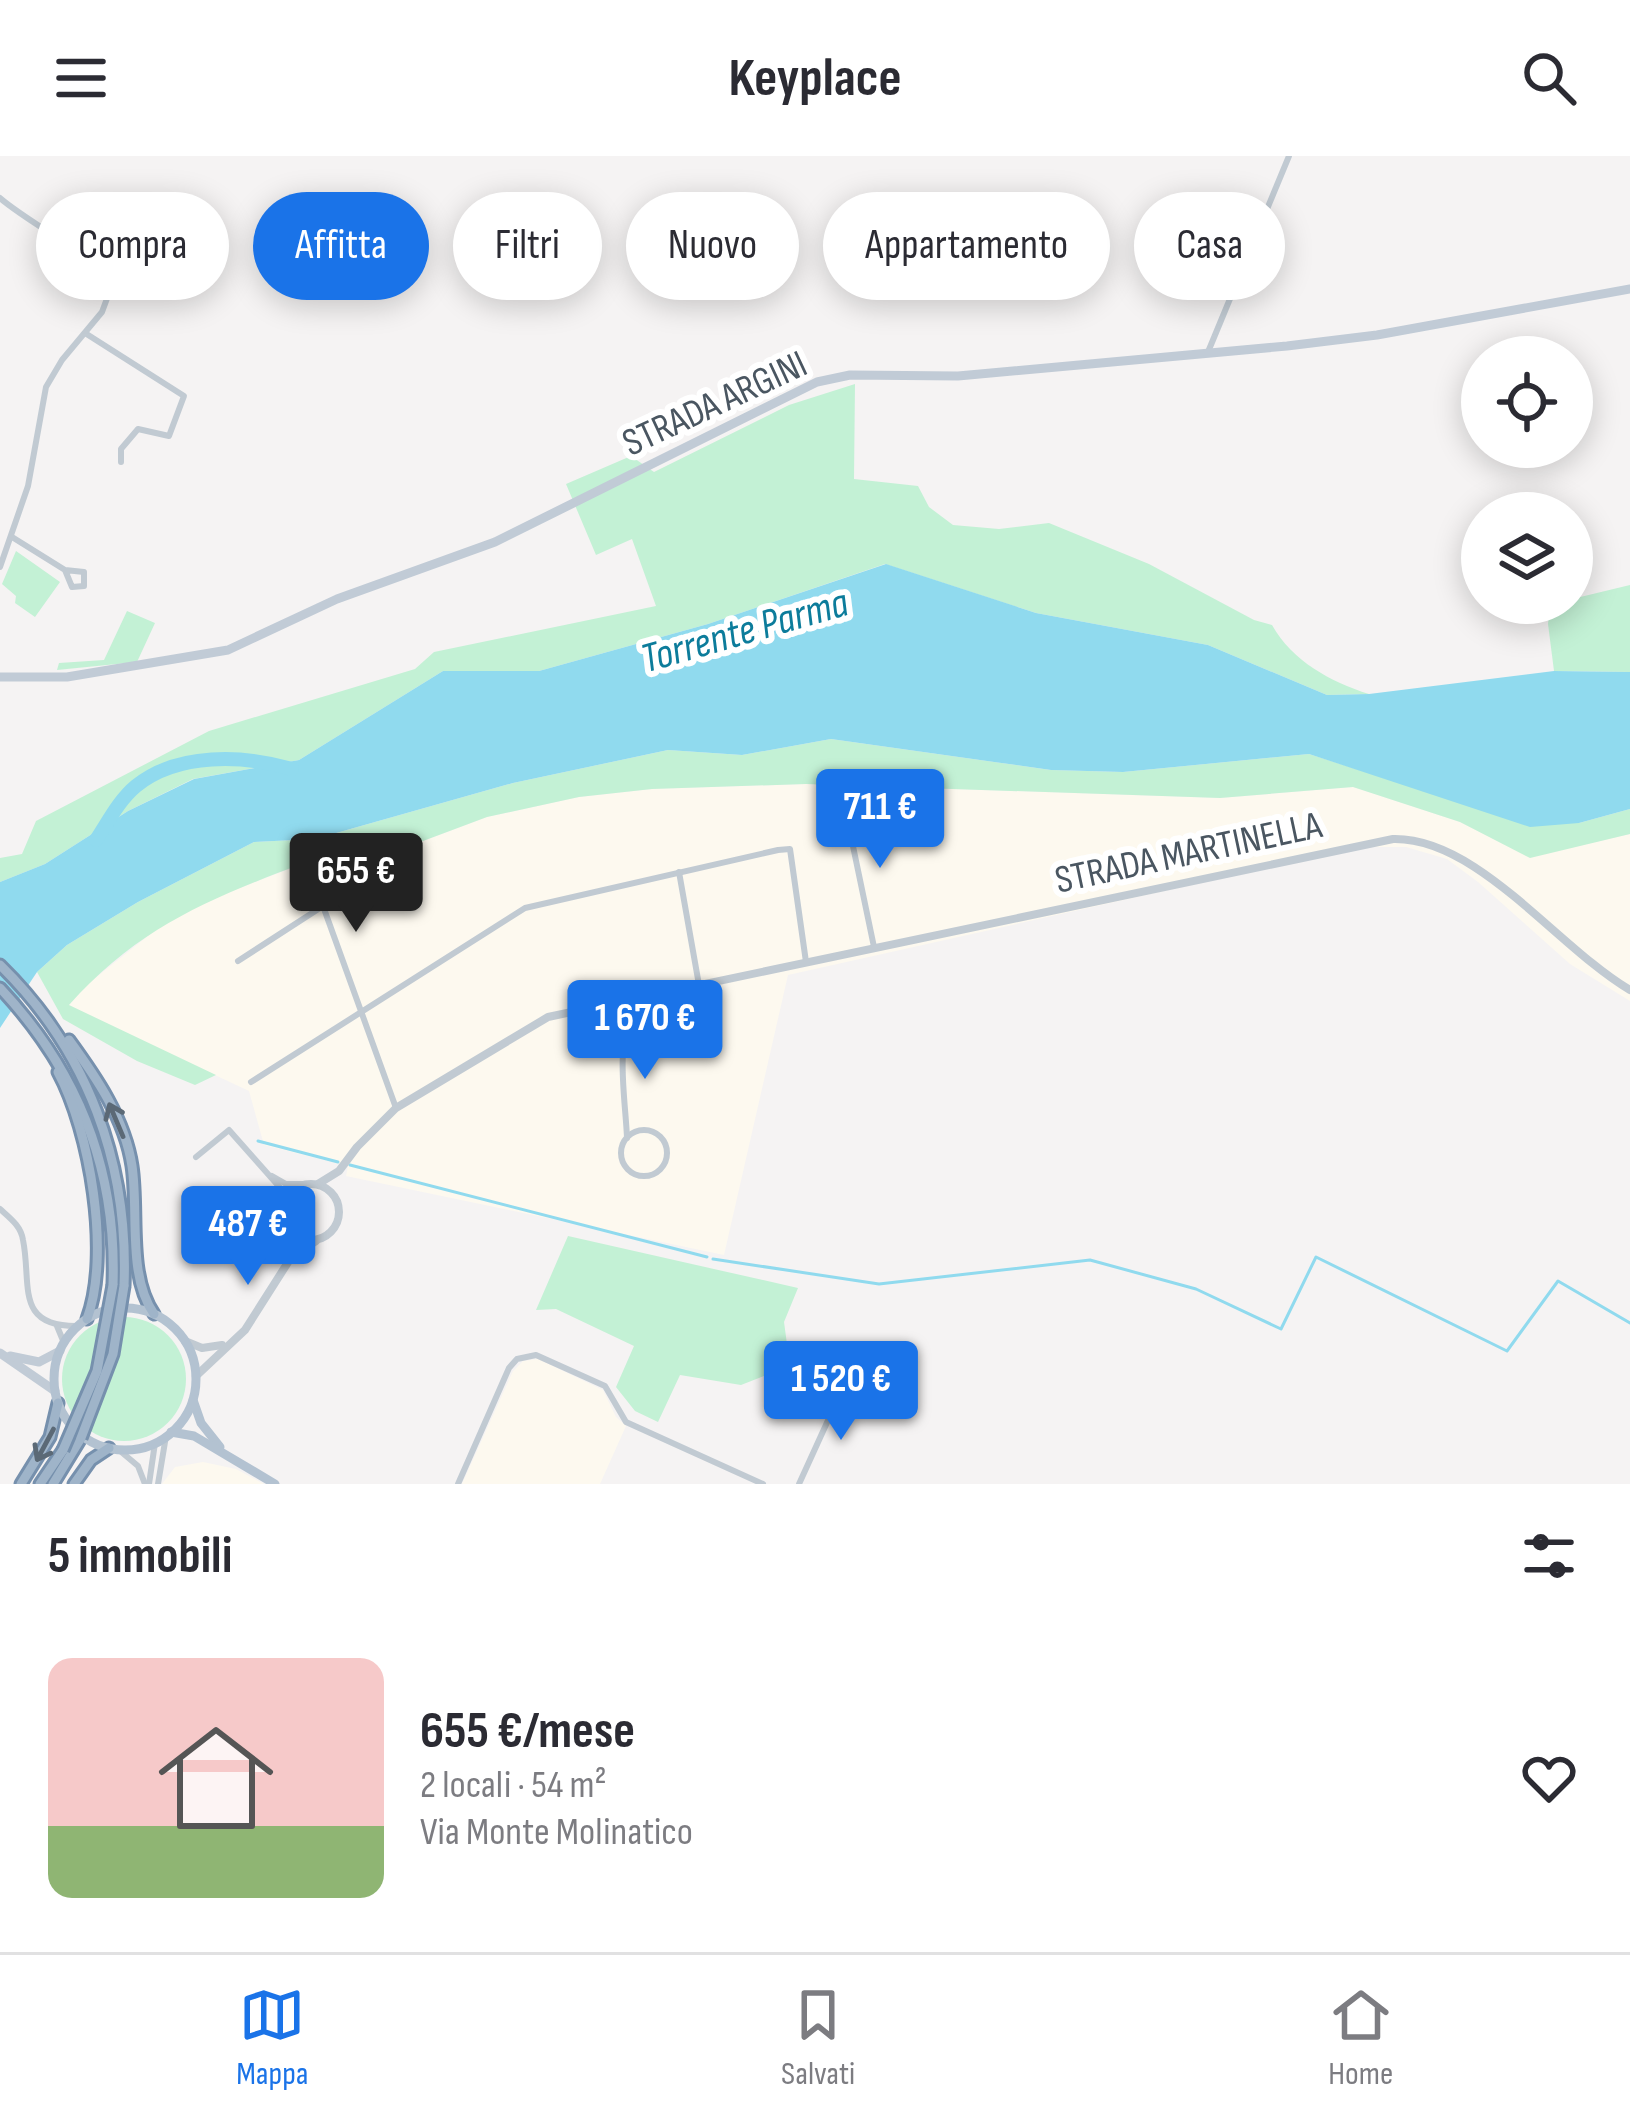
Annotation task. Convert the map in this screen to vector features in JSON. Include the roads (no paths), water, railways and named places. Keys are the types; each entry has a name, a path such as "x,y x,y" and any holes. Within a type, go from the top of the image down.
{"highway":[{"path":"0,965 44,1015 85,1081 110,1147 121,1202 113,1354 81,1438 40,1484"},
{"path":"0,988 70,1080 103,1167 112,1228 118,1286 97,1372 53,1484"},
{"path":"44,1015 57,1024 91,1070 128,1148 142,1292 154,1314"},
{"path":"28,1021 62,1079 94,1195 96,1289 82,1322"},
{"path":"21,1484 50,1437 57,1397"},
{"path":"74,1484 91,1460 114,1449"}],"main road":[{"name":"STRADA ARGINI","path":"0,677 68,677 224,652 337,599 495,542 817,382 850,375 958,376 1206,355 1377,334 1630,289"},
{"path":"193,1400 169,1434 155,1443 114,1449 78,1432 57,1397 0,1352 39,1362 62,1347 82,1322 120,1308 154,1314 185,1341 196,1376 193,1400 201,1423 231,1461"},
{"path":"57,1397 55,1371 62,1347"},
{"path":"169,1434 194,1436 275,1484"}],"street":[{"path":"1206,355 1289,156"},
{"path":"0,198 76,254 109,293 44,392 28,486 0,567"},
{"path":"86,333 184,396 169,436 138,429 121,448 122,462"},
{"path":"12,536 65,570"},
{"path":"844,803 874,947"},
{"name":"STRADA MARTINELLA","path":"318,1184 339,1171 396,1108 548,1017 1408,838 1461,856 1575,951 1630,990"},
{"path":"251,1082 525,908 679,872 790,849 806,962"},
{"path":"679,872 699,985"},
{"path":"238,961 323,906 396,1108"},
{"path":"626,1120 658,1135 666,1147 665,1164 654,1174 636,1175 626,1167 621,1153 627,1138 626,1120 624,1046 630,1020 660,994"},
{"path":"620,1001 630,1020"},
{"path":"620,1001 614,1023 624,1046"},
{"path":"578,1010 614,1023"},
{"path":"196,1157 229,1130 283,1191 292,1256"},
{"path":"627,1138 643,1130"},
{"path":"335,1197 339,1171"},
{"path":"196,1376 258,1312 292,1256 332,1232 337,1224 335,1197 318,1184 286,1184 269,1174"},
{"path":"283,1206 291,1192 304,1184"},
{"path":"0,1209 23,1238 26,1290 32,1307 44,1321 57,1326 82,1322"},
{"path":"292,1234 316,1240"},
{"path":"57,1326 62,1347"},
{"path":"185,1341 202,1348 229,1343"},
{"path":"458,1484 509,1368 526,1355 536,1354 604,1386 626,1422 763,1484"},
{"path":"799,1484 845,1383"},
{"path":"158,1484 169,1434"},
{"path":"147,1484 155,1443"},
{"path":"114,1449 138,1466 147,1484"}],"water":[{"name":"Torrente Parma","path":"886,564 1036,613 1208,645 1327,695 1554,671 1630,672 1630,809 1579,823 1530,827 1309,754 1123,772 1051,770 831,739 742,755 668,750 513,783 315,839 254,842 67,945 37,972 0,1028 0,882 45,864 128,811 194,779 299,760 443,671 539,671 708,624"}],"waterway":[{"path":"96,840 136,786 171,767 233,759 292,769"},
{"path":"258,1141 338,1162"},
{"path":"350,1165 707,1257"},
{"path":"713,1259 879,1284 1090,1260 1196,1289 1281,1329 1316,1257 1507,1351 1558,1281 1630,1323"}]}
